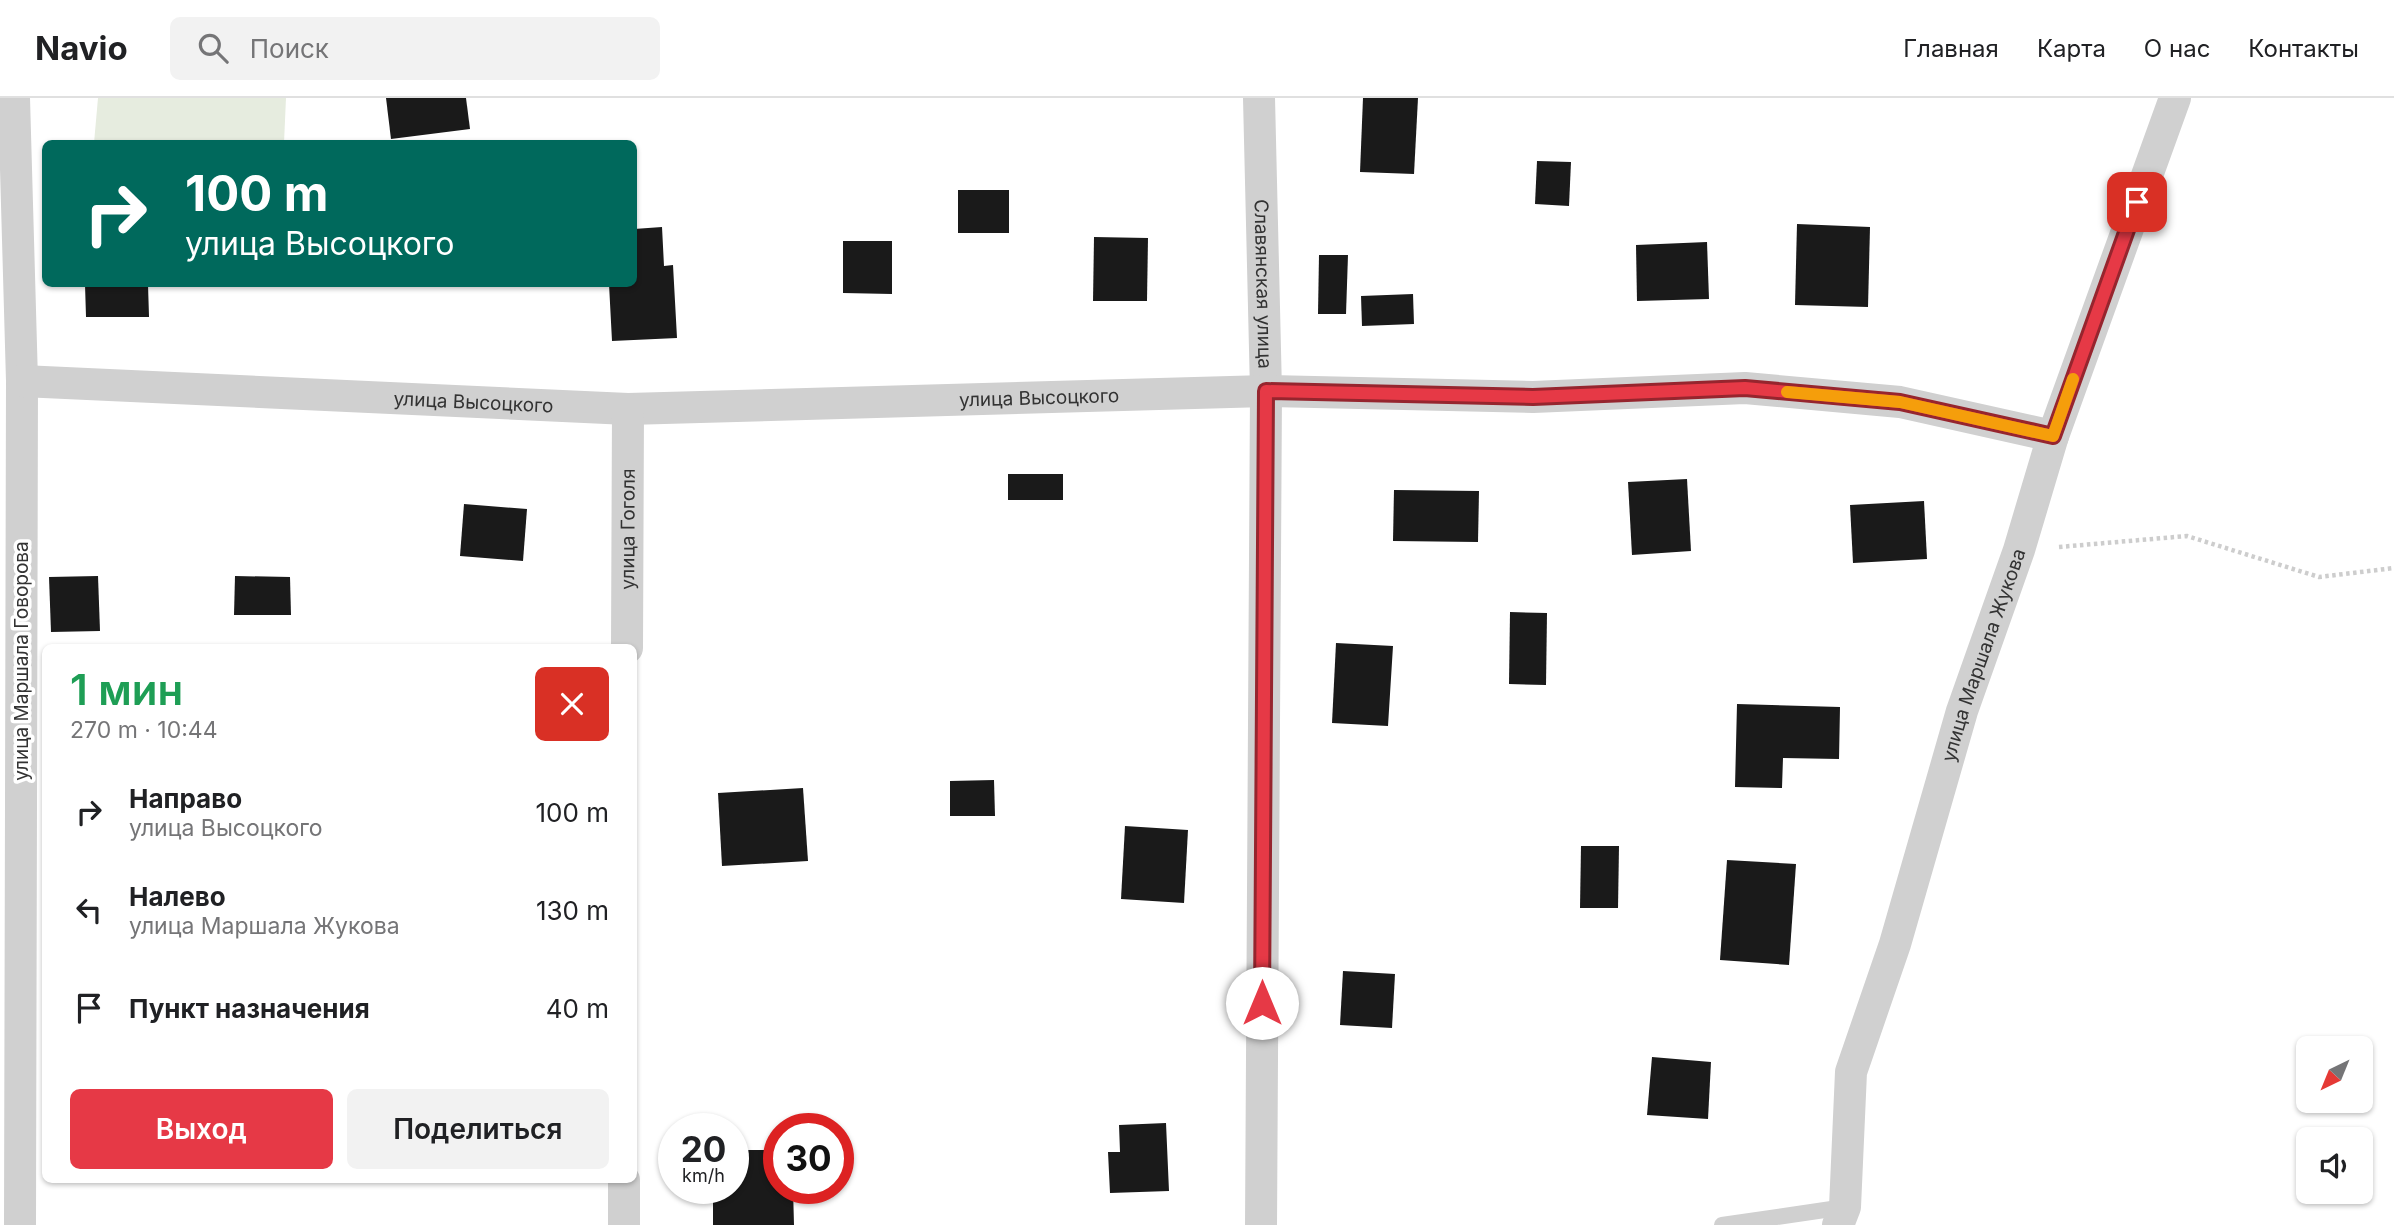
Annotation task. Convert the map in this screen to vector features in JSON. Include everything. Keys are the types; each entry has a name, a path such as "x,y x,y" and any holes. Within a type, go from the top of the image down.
{"street":[{"name":"улица Маршала Говорова","path":"14,98 22,381 20,1225"},
{"name":"Славянская улица","path":"1259,98 1266,391 1261,1225"},
{"name":"улица Маршала Жукова","path":"1842,1216 1851,1072 1895,944 1962,710 2019,550 2053,436 2175,98"},
{"name":"улица Высоцкого","path":"22,381 628,410 1266,391 1533,397 1745,388 1900,402 2053,436"},
{"name":"улица Гоголя","path":"627,644 628,410"},
{"path":"624,1183 624,1225"}],"lane":[{"path":"1722,1225 1842,1216"}],"path":[{"path":"2019,550 2187,537 2319,577 2394,568"}],"shaded area":[{"path":"98,98 286,98 284,140 94,140"}],"building":[{"path":"386,98 466,98 470,129 391,139"},
{"path":"1363,98 1418,98 1414,174 1360,172"},
{"path":"1537,161 1571,162 1569,206 1535,204"},
{"path":"958,190 1009,190 1009,233 958,233"},
{"path":"1797,224 1870,227 1868,307 1795,305"},
{"path":"662,227 664,266 673,265 677,338 612,341 609,287 637,287 637,229"},
{"path":"1094,237 1148,238 1147,301 1093,301"},
{"path":"843,241 892,241 892,294 843,293"},
{"path":"1707,242 1709,299 1637,301 1636,245"},
{"path":"1319,255 1348,255 1346,314 1318,314"},
{"path":"85,287 148,287 149,317 86,317"},
{"path":"1413,294 1414,324 1362,326 1361,296"},
{"path":"1008,474 1063,474 1063,500 1008,500"},
{"path":"1687,479 1691,551 1632,555 1628,482"},
{"path":"1394,490 1479,491 1478,542 1393,541"},
{"path":"1924,501 1927,559 1853,563 1850,505"},
{"path":"464,504 527,509 523,561 460,556"},
{"path":"98,576 100,631 51,632 49,577"},
{"path":"235,576 290,577 291,615 234,615"},
{"path":"1510,612 1547,613 1546,685 1509,684"},
{"path":"1336,643 1393,646 1388,726 1332,723"},
{"path":"1737,704 1840,707 1839,759 1783,758 1782,788 1735,787"},
{"path":"994,780 995,816 950,816 950,781"},
{"path":"803,788 808,861 722,866 718,793"},
{"path":"1125,826 1188,830 1184,903 1121,899"},
{"path":"1581,846 1619,846 1618,908 1580,908"},
{"path":"1727,860 1796,864 1789,965 1720,960"},
{"path":"1343,971 1395,974 1392,1028 1340,1025"},
{"path":"1652,1057 1711,1062 1708,1119 1647,1115"},
{"path":"1166,1123 1169,1191 1110,1193 1108,1152 1120,1152 1119,1125"},
{"path":"749,1150 763,1150 763,1204 793,1204 794,1225 713,1225 713,1204 749,1204"}],"slow traffic":[{"path":"1787,392 1900,402 2053,436 2073,379"}],"route":[{"path":"1262,1003 1266,391 1533,397 1745,388 1900,402 2053,436 2137,202"}]}
